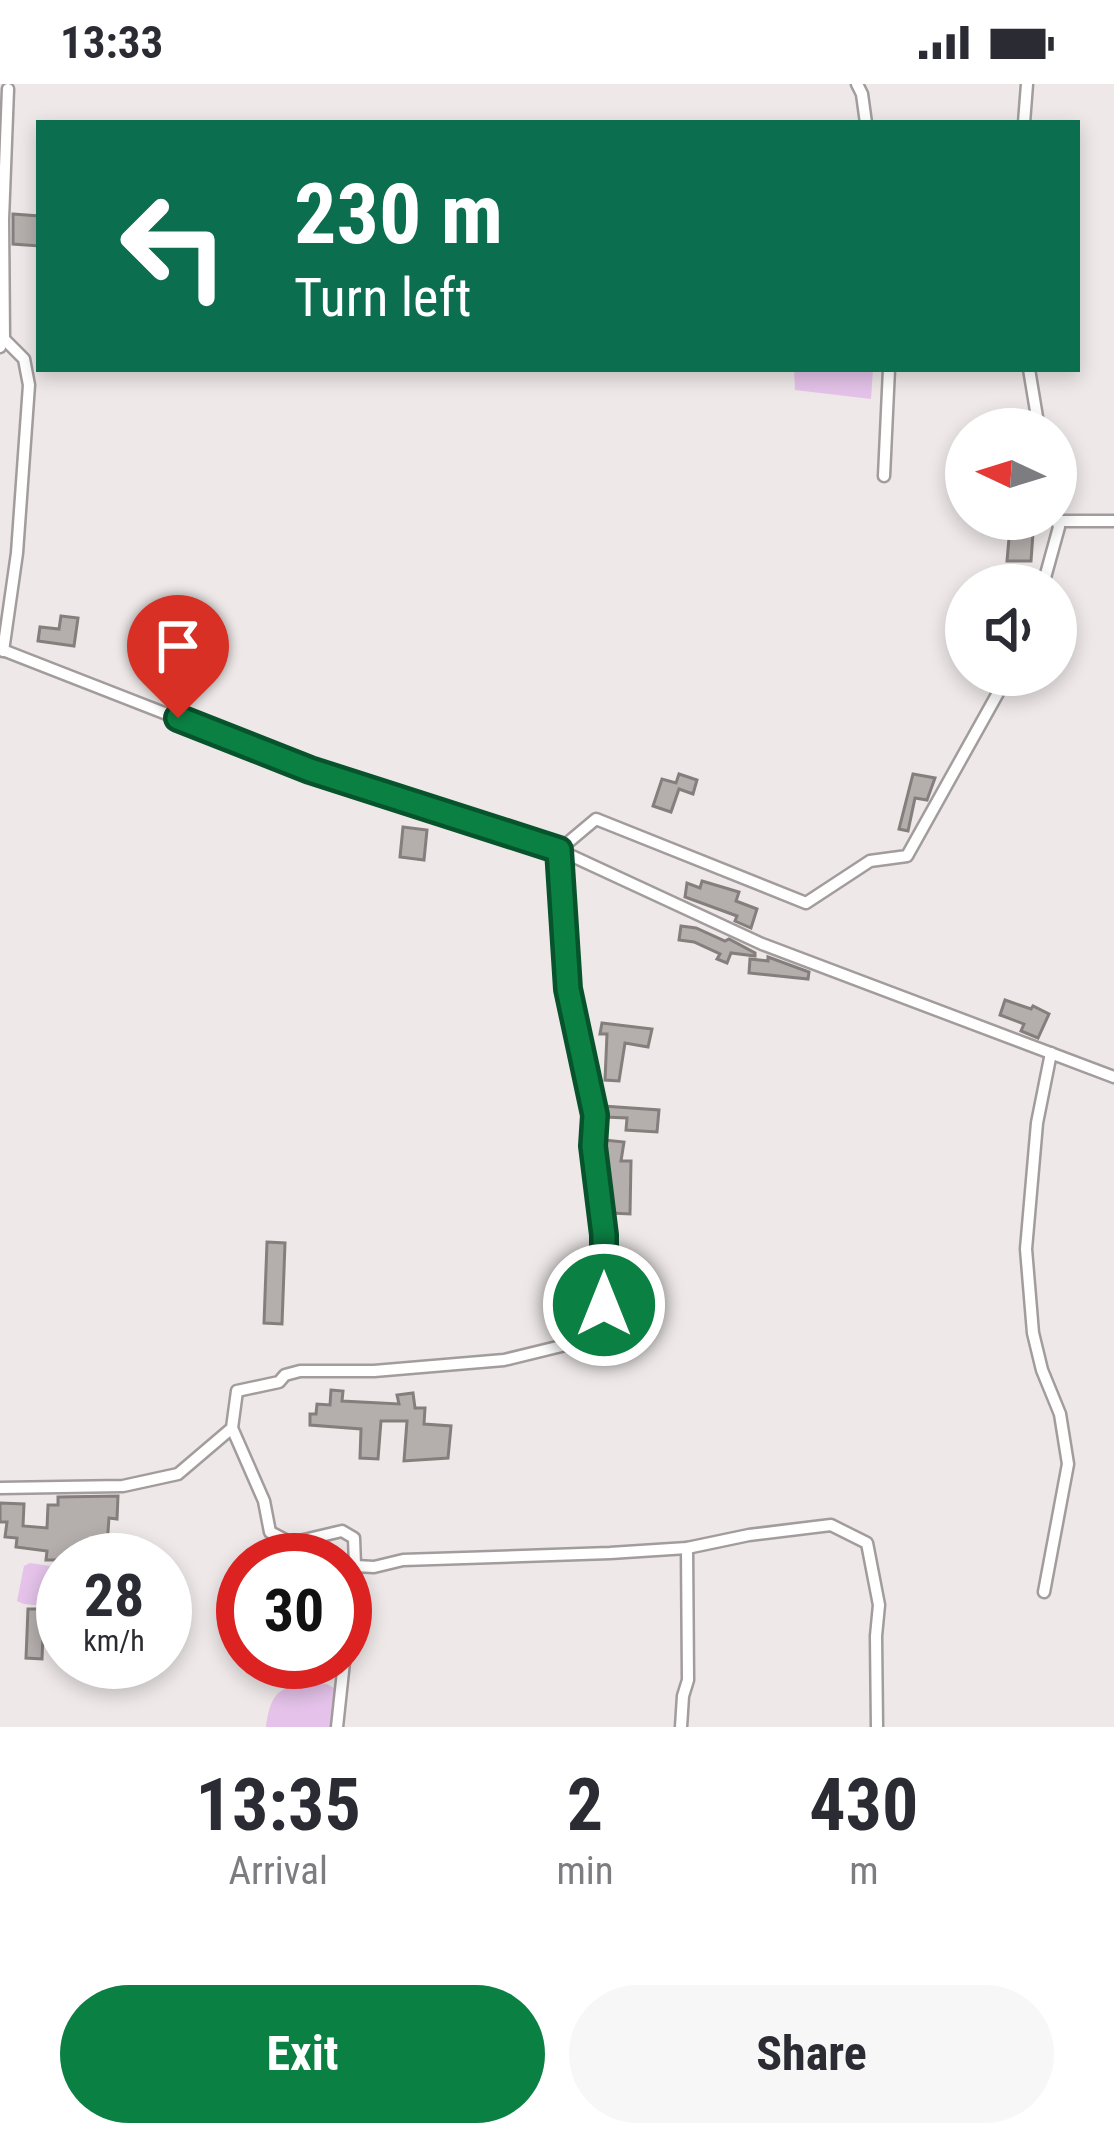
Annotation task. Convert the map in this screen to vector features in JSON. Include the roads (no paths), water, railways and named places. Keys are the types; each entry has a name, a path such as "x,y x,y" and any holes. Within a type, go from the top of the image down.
{"street":[{"path":"857,84 866,120"},
{"path":"1024,120 1027,84"},
{"path":"8,89 2,343 24,359 29,385 17,553 2,650 310,770 559,850 762,944 1114,1077"},
{"path":"884,476 890,372"},
{"path":"1030,372 1036,408"},
{"path":"1077,520 1114,521"},
{"path":"559,850 596,819 806,903 870,861 907,856 996,696"},
{"path":"272,1533 264,1501 232,1428 237,1390 279,1382 300,1371 374,1371 504,1360 586,1340 602,1325 604,1235 593,1146 595,1115 568,989 559,850"},
{"path":"1044,1592 1068,1464 1060,1414 1033,1333 1026,1249 1037,1123 1052,1053"},
{"path":"0,1488 123,1486 178,1474 232,1428"},
{"path":"372,1567 404,1561 687,1547 831,1525 867,1543 879,1605 877,1727"},
{"path":"681,1727 688,1680 687,1547"},
{"path":"337,1727 341,1689"}]}
